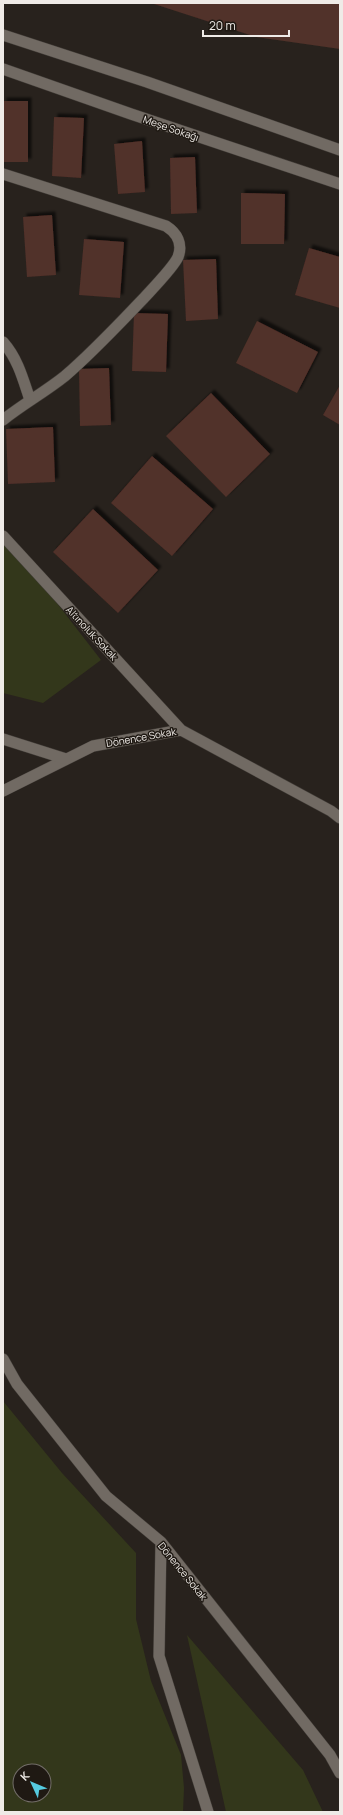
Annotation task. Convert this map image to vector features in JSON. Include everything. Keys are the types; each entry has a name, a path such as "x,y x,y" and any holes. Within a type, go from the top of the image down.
{"street":[{"path":"3,35 147,82 340,150"},
{"name":"Meşe Sokağı","path":"3,69 139,117 340,184"},
{"path":"3,174 166,226 176,234 180,246 177,258 156,285 90,354 63,377 3,420"},
{"path":"3,342 11,351 21,370 30,400"},
{"name":"Altınoluk Sokak","path":"3,536 181,730"},
{"name":"Dönence Sokak","path":"3,791 93,746 181,730 331,811 340,818"},
{"path":"3,739 66,759"},
{"name":"Dönence Sokak","path":"3,1359 17,1384 106,1496 161,1542 330,1754 340,1773"},
{"path":"161,1542 159,1656 208,1812"}],"green space":[{"path":"3,537 25,562 101,660 43,703 3,693"},
{"path":"3,1401 62,1473 136,1553 136,1619 151,1681 181,1755 184,1788 183,1812 3,1812"},
{"path":"187,1635 303,1770 323,1812 226,1812"}],"building":[{"path":"151,3 340,3 340,49 256,37"},
{"path":"3,101 28,101 28,162 3,162"},
{"path":"54,117 84,118 81,178 52,176"},
{"path":"142,141 145,192 118,194 114,144"},
{"path":"195,157 197,213 171,214 170,158"},
{"path":"241,193 285,194 284,244 241,244"},
{"path":"52,215 56,275 27,277 23,217"},
{"path":"84,239 124,242 120,298 79,295"},
{"path":"309,248 340,257 340,308 295,295"},
{"path":"216,259 218,319 186,321 183,260"},
{"path":"134,313 168,314 166,372 132,371"},
{"path":"257,321 318,352 297,393 236,363"},
{"path":"109,368 111,425 80,426 79,369"},
{"path":"340,385 340,425 323,415"},
{"path":"211,393 270,454 226,497 166,436"},
{"path":"53,427 55,482 8,484 6,429"},
{"path":"152,456 213,509 172,556 111,503"},
{"path":"93,509 158,570 118,613 53,552"}]}
